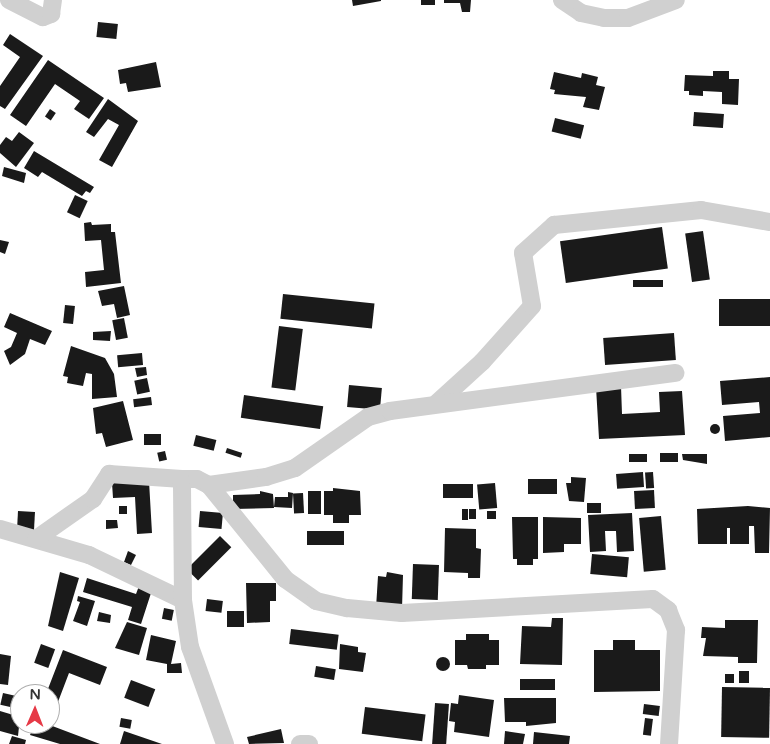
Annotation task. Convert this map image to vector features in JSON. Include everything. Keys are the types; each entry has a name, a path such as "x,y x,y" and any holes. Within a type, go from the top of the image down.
{"street":[{"path":"9,0 44,17 51,14 53,0"},
{"path":"562,0 581,13 604,18 628,18 676,0"},
{"path":"437,404 482,362 532,306 523,253 554,225 701,210 770,222"},
{"path":"209,484 266,477 294,468 368,417 437,404 675,373"},
{"path":"36,539 93,500 109,474 197,479 209,484 285,579 316,601 347,608 402,613 653,599 668,610 676,630 669,744"},
{"path":"182,478 183,600 190,647 225,744"},
{"path":"0,529 90,555 183,600"},
{"path":"300,744 309,744"}],"building":[{"path":"352,0 381,0 381,1 353,6"},
{"path":"421,0 435,0 435,5 421,5"},
{"path":"444,0 471,0 470,12 462,12 460,3 444,3"},
{"path":"98,22 118,24 116,39 96,37"},
{"path":"10,34 43,56 5,109 0,106 0,86 20,57 3,45"},
{"path":"48,60 104,98 89,119 74,109 80,101 55,84 26,126 10,115"},
{"path":"156,62 161,87 128,92 126,83 120,84 118,70"},
{"path":"713,71 729,71 729,79 739,79 738,105 722,104 722,92 703,91 703,96 689,95 689,91 684,91 685,75 713,76"},
{"path":"554,72 581,78 582,73 598,77 596,85 605,87 599,110 583,107 586,97 554,94 555,90 550,89"},
{"path":"108,99 138,121 112,167 99,160 119,125 108,119 94,137 86,132"},
{"path":"50,109 56,113 51,120 45,116"},
{"path":"694,112 724,114 723,128 693,126"},
{"path":"555,118 584,125 581,139 552,132"},
{"path":"19,132 34,143 16,167 0,153 0,145 6,137 12,141"},
{"path":"34,151 94,187 90,193 86,191 82,196 42,172 38,177 24,168"},
{"path":"4,167 26,173 24,183 2,176"},
{"path":"75,195 88,201 80,218 67,212"},
{"path":"91,222 92,225 111,224 111,232 115,232 121,283 86,287 85,272 104,270 101,240 85,241 84,223"},
{"path":"662,227 668,269 566,283 560,241"},
{"path":"703,231 710,280 692,282 685,234"},
{"path":"0,240 9,242 5,254 0,252"},
{"path":"633,280 663,280 663,287 633,287"},
{"path":"124,286 130,315 117,318 114,304 102,306 98,291"},
{"path":"283,294 374,304 372,328 280,319"},
{"path":"719,299 770,299 770,326 719,326"},
{"path":"65,305 75,306 73,324 63,323"},
{"path":"10,313 52,331 45,345 30,339 25,354 10,365 4,351 11,347 17,333 4,327"},
{"path":"124,318 128,338 116,340 112,320"},
{"path":"279,326 303,329 295,390 271,388"},
{"path":"111,331 110,341 93,340 93,332"},
{"path":"674,333 676,360 605,365 603,338"},
{"path":"71,346 105,358 114,374 117,397 92,399 92,374 86,373 83,386 67,383 68,377 63,376"},
{"path":"142,353 143,365 118,367 117,355"},
{"path":"146,367 147,375 137,377 135,368"},
{"path":"770,377 770,437 725,441 723,416 760,413 759,402 722,405 720,381"},
{"path":"147,378 150,392 137,394 134,381"},
{"path":"349,385 382,388 380,410 347,407"},
{"path":"621,386 622,414 660,412 659,392 682,391 685,435 599,439 596,387"},
{"path":"244,395 323,406 320,429 241,418"},
{"path":"151,397 152,405 134,407 133,399"},
{"path":"123,401 133,440 106,447 102,433 96,434 93,408"},
{"path":"715,424 720,429 715,434 710,429"},
{"path":"144,434 161,434 161,445 144,445"},
{"path":"196,435 216,440 214,451 193,446"},
{"path":"227,448 242,453 241,458 225,453"},
{"path":"165,451 167,460 159,462 157,453"},
{"path":"660,453 678,453 678,462 660,462"},
{"path":"629,454 647,454 647,462 629,462"},
{"path":"682,454 707,454 707,464 683,460"},
{"path":"643,472 644,487 617,489 616,474"},
{"path":"653,472 654,488 646,489 645,473"},
{"path":"571,477 586,478 584,502 569,501 566,483 571,483"},
{"path":"528,479 557,479 557,494 528,494"},
{"path":"149,481 152,533 137,534 135,497 113,498 112,483"},
{"path":"495,483 497,508 479,509 477,485"},
{"path":"443,484 473,484 473,498 443,498"},
{"path":"333,488 360,491 361,515 349,515 349,523 333,523 333,515 324,515 324,491 333,491"},
{"path":"654,490 655,508 635,509 634,491"},
{"path":"260,491 273,494 274,508 233,509 233,495 260,494"},
{"path":"308,491 321,491 321,514 308,514"},
{"path":"288,492 293,493 292,508 274,507 275,497 288,497"},
{"path":"303,493 304,513 294,513 293,494"},
{"path":"587,503 601,503 601,513 587,513"},
{"path":"119,506 127,506 127,514 119,514"},
{"path":"748,506 770,508 769,553 755,553 754,526 749,526 749,544 730,544 730,528 727,528 727,544 698,544 697,509"},
{"path":"462,509 468,509 468,520 462,520"},
{"path":"469,509 476,509 476,519 469,519"},
{"path":"18,511 35,512 34,535 17,534"},
{"path":"200,511 223,513 222,529 199,527"},
{"path":"487,511 496,511 496,519 487,519"},
{"path":"632,513 634,551 617,552 616,531 605,531 606,551 590,552 588,515"},
{"path":"661,516 666,570 644,572 639,518"},
{"path":"512,517 538,517 538,559 533,559 533,565 517,565 517,559 513,559"},
{"path":"543,517 581,518 581,544 564,544 564,552 543,553"},
{"path":"106,520 117,520 118,528 106,529"},
{"path":"445,528 476,529 476,548 481,549 480,578 468,578 468,573 444,572"},
{"path":"307,531 344,531 344,545 307,545"},
{"path":"220,536 231,547 198,581 187,569"},
{"path":"128,551 136,555 131,565 124,562"},
{"path":"592,554 629,557 627,577 590,574"},
{"path":"413,564 439,565 438,600 412,599"},
{"path":"60,572 79,578 63,631 48,626"},
{"path":"387,572 403,575 402,609 376,608 378,576 386,577"},
{"path":"87,578 136,594 139,586 152,590 141,624 128,620 132,607 83,592"},
{"path":"246,583 276,583 276,601 270,601 270,622 247,623"},
{"path":"78,596 95,601 87,626 73,621 80,602 77,601"},
{"path":"207,599 223,601 221,613 206,611"},
{"path":"164,608 174,610 172,621 162,619"},
{"path":"227,611 244,611 244,627 227,627"},
{"path":"99,612 111,615 110,623 97,621"},
{"path":"552,618 563,618 562,665 520,664 522,626 551,627"},
{"path":"725,620 758,620 757,663 738,663 738,657 703,656 706,638 701,638 702,627 725,628"},
{"path":"127,622 147,628 139,655 115,648"},
{"path":"291,629 339,635 337,650 289,644"},
{"path":"466,634 489,634 489,640 499,640 499,665 486,665 486,669 468,669 467,665 455,665 455,640 466,640"},
{"path":"151,635 176,641 171,664 181,663 182,673 167,673 167,664 146,660"},
{"path":"613,640 635,640 635,650 660,650 660,691 594,692 594,650 613,650"},
{"path":"41,644 55,649 48,668 34,663"},
{"path":"340,644 358,647 358,652 366,653 363,672 339,669"},
{"path":"63,650 107,667 100,685 69,673 60,697 60,684 50,684"},
{"path":"0,654 11,656 8,685 0,684"},
{"path":"443,657 448,659 450,664 448,669 443,671 438,669 436,664 438,659"},
{"path":"316,666 336,669 334,680 314,677"},
{"path":"739,671 749,671 749,683 739,683"},
{"path":"725,674 734,674 734,683 725,683"},
{"path":"520,679 555,679 555,690 520,690"},
{"path":"131,680 155,689 148,707 124,698"},
{"path":"722,687 770,688 769,738 721,737"},
{"path":"3,693 10,695 10,707 0,705"},
{"path":"459,695 494,700 489,737 454,732 455,722 449,721 451,703 458,704"},
{"path":"504,698 556,698 556,723 526,726 526,722 505,722"},
{"path":"435,703 449,704 446,744 432,744"},
{"path":"644,704 660,706 659,716 643,714"},
{"path":"365,707 426,714 422,741 362,734"},
{"path":"0,711 10,714 10,734 0,731"},
{"path":"121,718 132,720 130,729 119,727"},
{"path":"645,718 653,719 651,736 643,735"},
{"path":"60,729 100,744 60,744 30,735 60,734"},
{"path":"281,729 284,743 249,744 247,737"},
{"path":"124,731 162,744 120,744"},
{"path":"505,731 525,734 523,744 504,744"},
{"path":"534,732 570,736 569,744 533,744"},
{"path":"12,736 26,740 25,744 9,744"}]}
